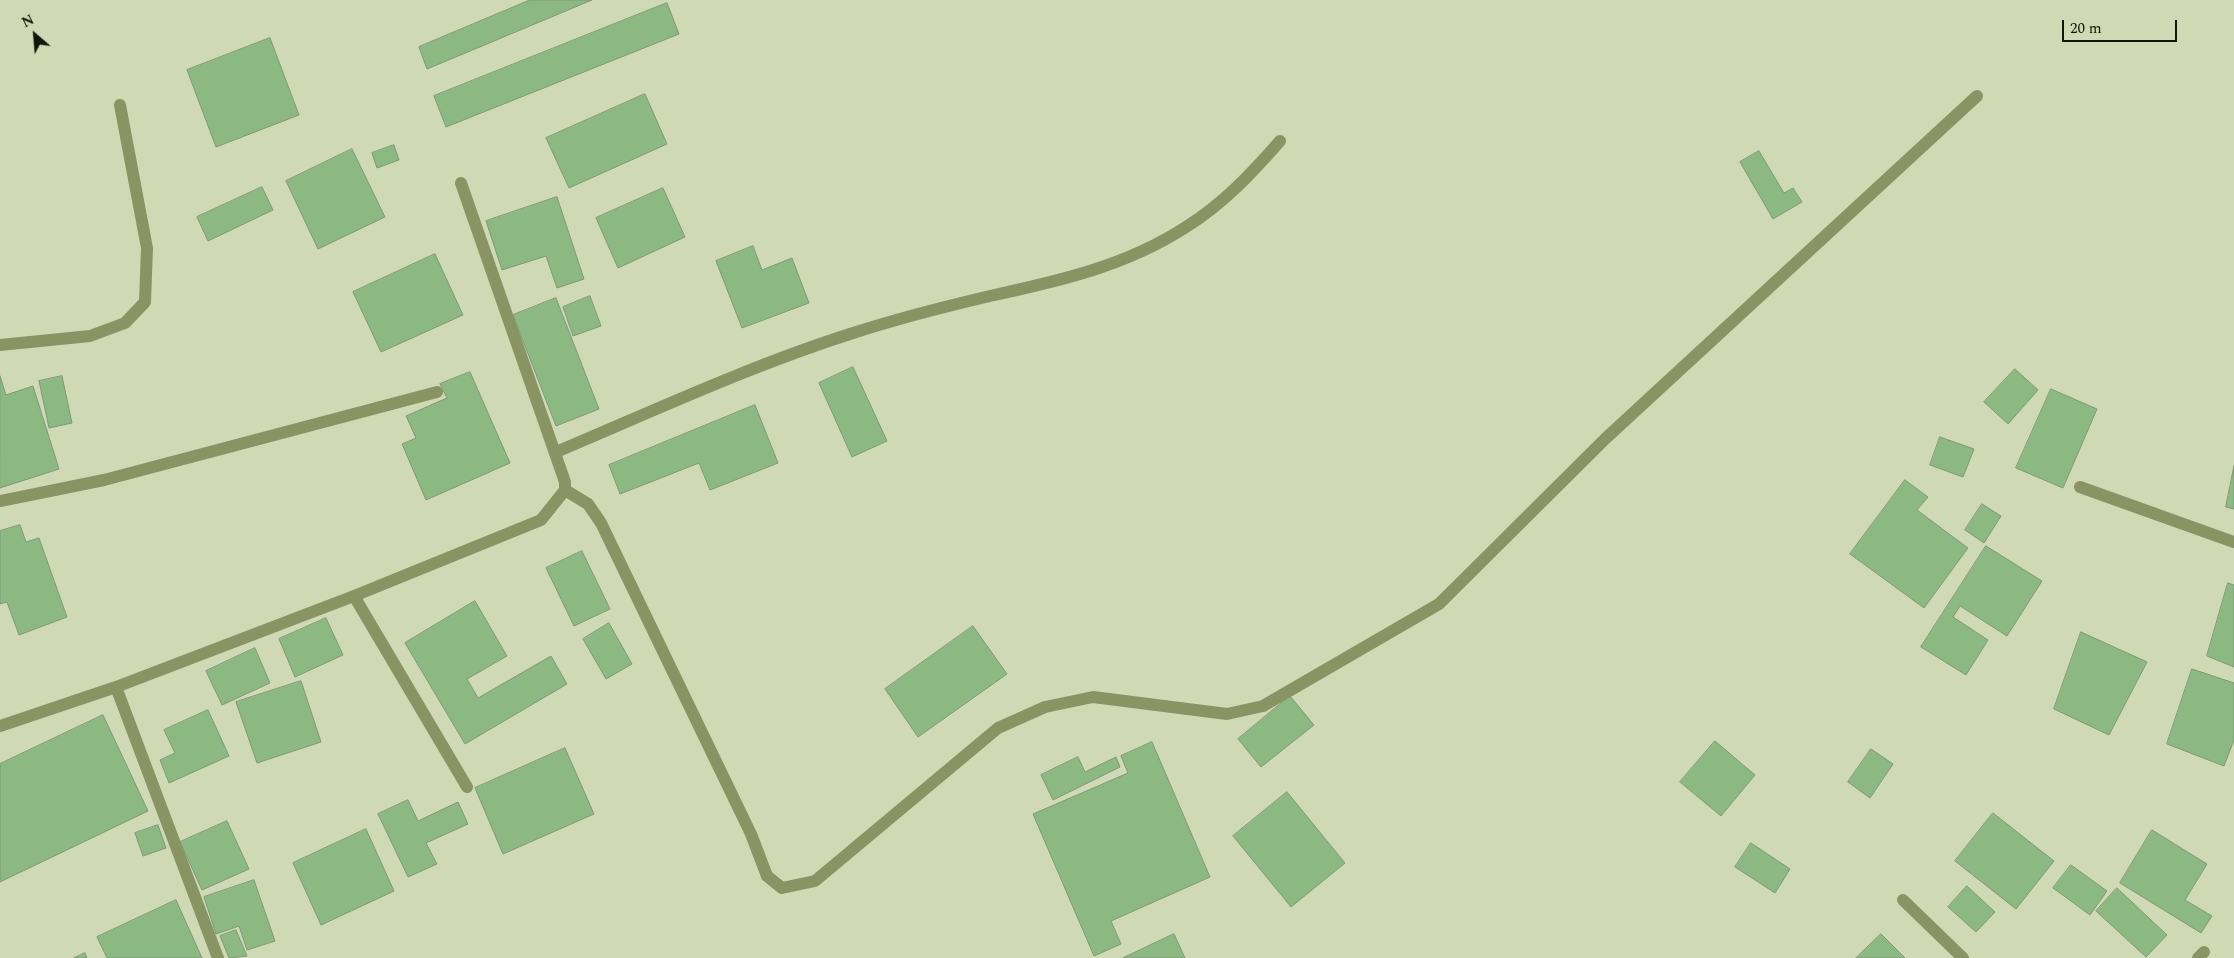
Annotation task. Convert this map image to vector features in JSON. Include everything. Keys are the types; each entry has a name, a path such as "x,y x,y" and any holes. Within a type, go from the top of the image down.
{"street":[{"path":"461,183 556,452 565,490 588,504 601,523 751,834 767,876 782,888 815,881 998,728 1045,707 1093,697 1227,714 1263,706 1439,604 1605,439 1977,96"},
{"path":"0,345 90,336 124,323 145,302 147,248 120,105"},
{"path":"556,452 793,352 911,316 1070,278 1111,265 1150,248 1187,227 1234,190 1280,141"},
{"path":"0,501 104,480 437,392"},
{"path":"2080,487 2234,542"},
{"path":"0,726 116,687 354,596 541,520 565,490"},
{"path":"354,596 467,787"},
{"path":"116,687 218,958"},
{"path":"1903,900 1963,958"}],"building":[{"path":"530,0 592,0 427,69 419,47"},
{"path":"667,3 679,34 446,127 434,96"},
{"path":"270,38 299,115 216,147 187,70"},
{"path":"645,94 667,144 569,188 546,138"},
{"path":"394,145 399,160 377,168 372,153"},
{"path":"352,149 385,217 318,249 286,181"},
{"path":"1759,151 1784,193 1793,188 1802,202 1773,219 1740,162"},
{"path":"262,187 273,210 208,241 197,217"},
{"path":"663,188 685,237 618,268 596,218"},
{"path":"557,197 584,279 557,288 546,256 502,270 486,221"},
{"path":"753,246 762,270 792,258 809,303 742,328 716,261"},
{"path":"435,254 463,315 381,352 353,292"},
{"path":"590,296 601,326 573,336 563,307"},
{"path":"556,298 599,409 556,426 513,315"},
{"path":"853,367 887,441 852,457 819,383"},
{"path":"2015,369 2038,390 2008,424 1984,402"},
{"path":"470,372 510,463 426,500 402,444 416,438 406,416 447,398 440,384"},
{"path":"0,376 6,395 33,386 59,469 0,488"},
{"path":"62,376 72,423 49,428 39,381"},
{"path":"2051,389 2097,409 2063,488 2016,468"},
{"path":"755,405 778,463 710,490 699,463 620,494 609,465"},
{"path":"1940,437 1974,449 1963,477 1930,465"},
{"path":"2234,466 2234,509 2226,507"},
{"path":"1905,480 1928,497 1917,510 1968,548 1924,608 1850,554"},
{"path":"1982,504 2001,516 1984,543 1965,530"},
{"path":"20,525 26,542 39,538 67,617 19,635 7,602 0,604 0,531"},
{"path":"1986,546 2042,581 2007,636 1960,606 1953,617 1988,640 1966,675 1921,647"},
{"path":"582,551 610,609 574,626 546,568"},
{"path":"2228,583 2234,585 2234,667 2207,656"},
{"path":"475,601 507,656 467,679 478,698 551,656 567,684 465,744 405,643"},
{"path":"326,618 343,655 295,677 279,639"},
{"path":"609,623 632,664 606,679 583,639"},
{"path":"973,626 1007,674 918,737 885,689"},
{"path":"2081,632 2147,662 2109,735 2054,709"},
{"path":"255,648 270,683 222,705 206,671"},
{"path":"2192,669 2234,683 2234,740 2224,766 2167,744"},
{"path":"301,681 321,742 257,763 236,702"},
{"path":"1290,696 1314,725 1261,767 1238,739"},
{"path":"208,710 229,756 169,783 160,760 175,753 164,730"},
{"path":"103,715 148,811 0,882 0,764"},
{"path":"1715,741 1755,775 1721,816 1680,782"},
{"path":"1152,742 1210,877 1111,921 1121,944 1094,956 1033,814 1128,773 1121,756"},
{"path":"565,748 594,814 503,854 475,788"},
{"path":"1871,749 1893,764 1870,798 1848,782"},
{"path":"1078,757 1085,772 1116,757 1120,767 1053,800 1041,775"},
{"path":"1287,792 1345,863 1291,907 1233,836"},
{"path":"408,800 418,821 458,802 468,824 426,843 437,864 408,877 378,814"},
{"path":"1993,813 2054,861 2016,909 1955,861"},
{"path":"227,821 249,869 202,890 180,842"},
{"path":"158,825 166,848 143,856 135,833"},
{"path":"366,829 394,891 321,925 293,863"},
{"path":"2152,830 2207,864 2185,900 2212,916 2201,933 2120,883"},
{"path":"1751,843 1790,869 1775,893 1735,867"},
{"path":"2071,865 2107,891 2090,915 2053,888"},
{"path":"254,880 275,941 247,950 239,926 216,934 204,897"},
{"path":"1967,886 1995,912 1976,932 1948,907"},
{"path":"2117,888 2167,935 2146,957 2096,911"},
{"path":"176,900 202,958 107,958 97,937"},
{"path":"236,930 247,956 229,958 220,936"},
{"path":"1174,934 1185,958 1123,958"},
{"path":"1881,934 1905,958 1856,958"},
{"path":"85,953 87,958 74,958"}]}
